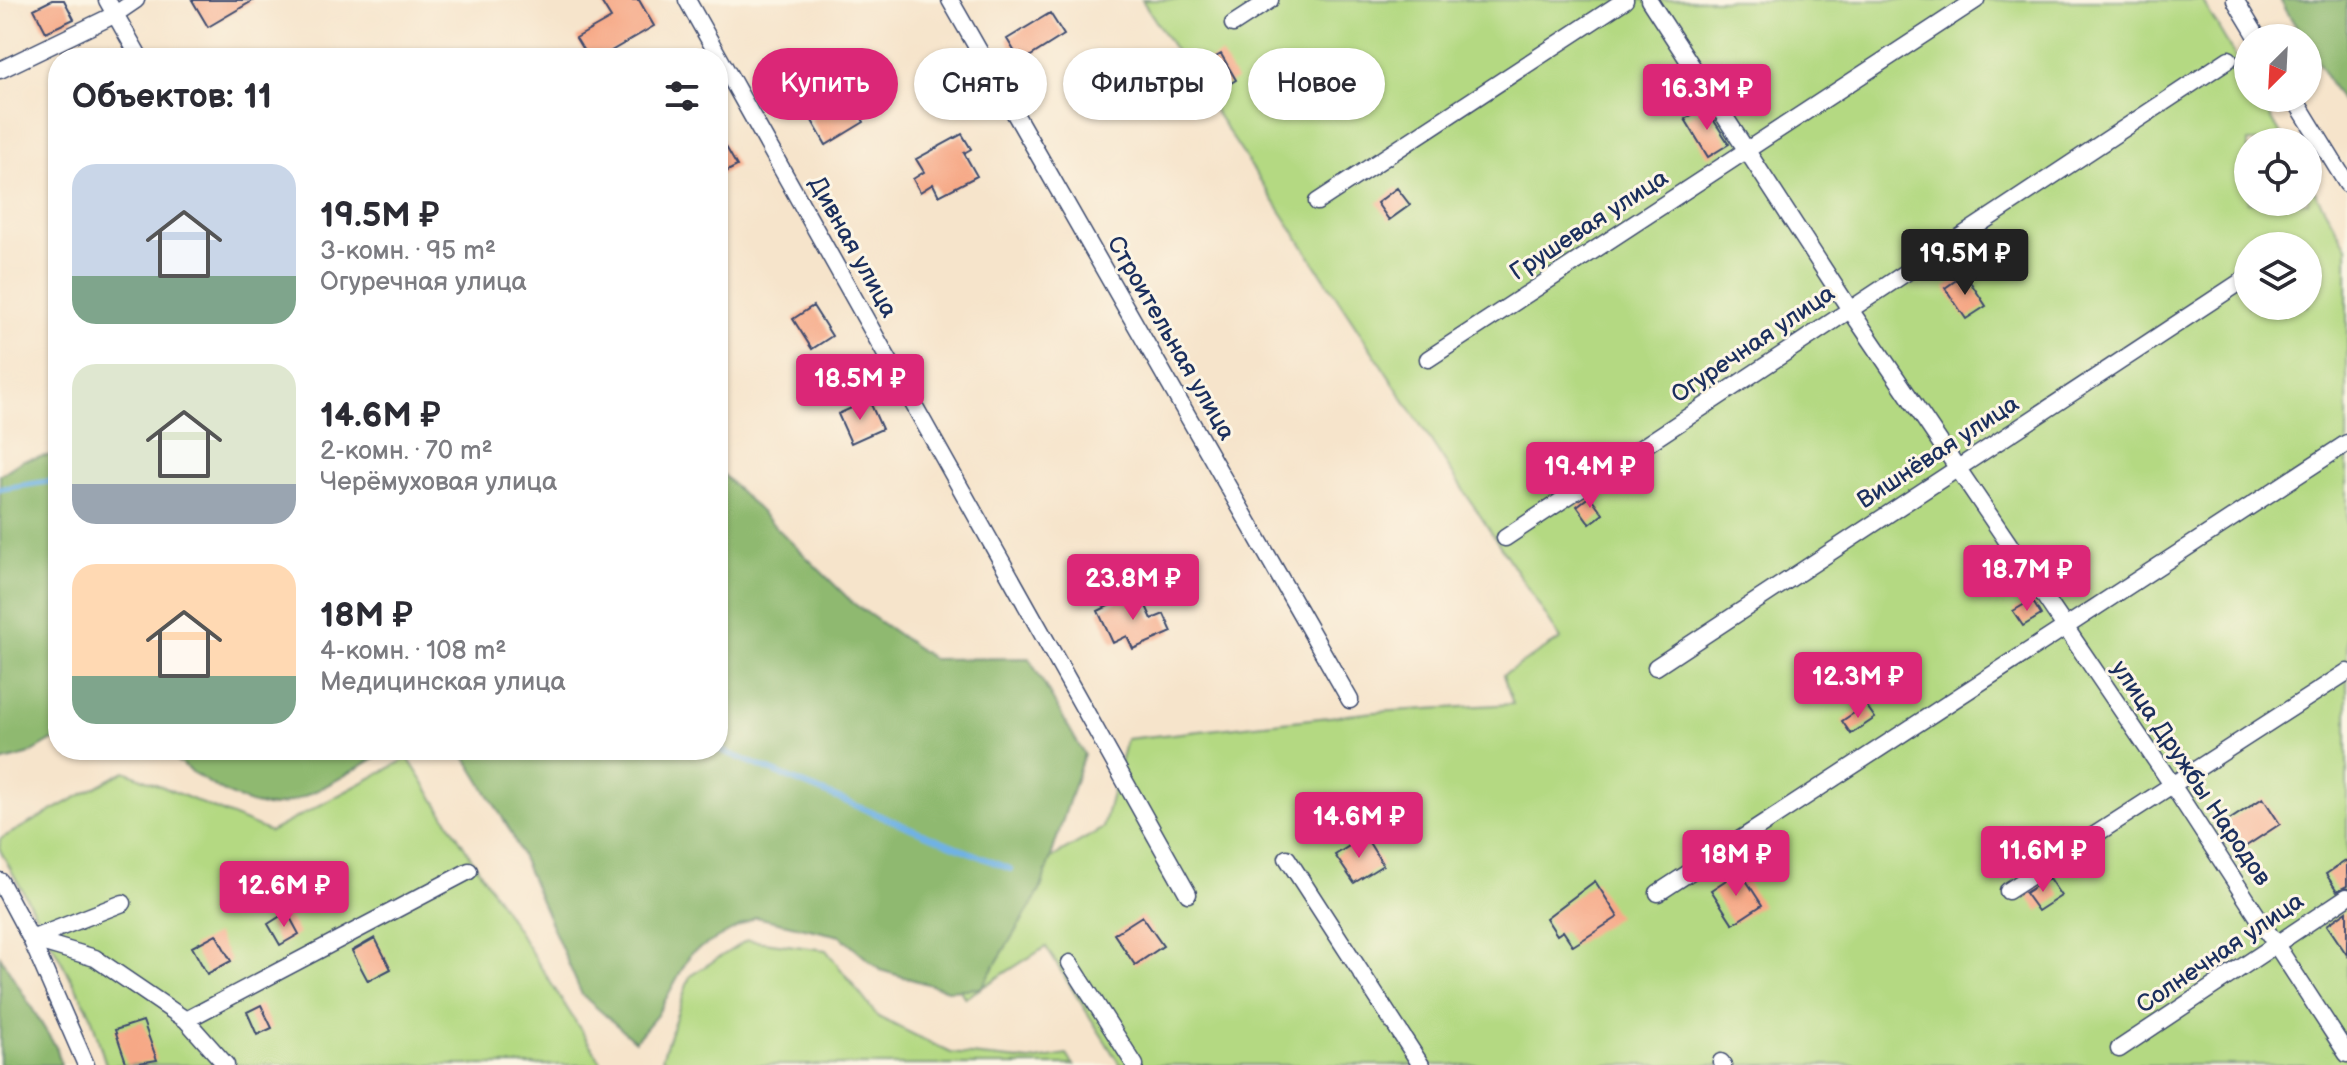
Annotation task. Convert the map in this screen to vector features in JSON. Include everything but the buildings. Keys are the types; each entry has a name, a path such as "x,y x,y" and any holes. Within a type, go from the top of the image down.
{"street":[{"path":"0,70 110,7 136,0"},
{"name":"Дивная улица","path":"687,0 714,48"},
{"name":"Строительная улица","path":"950,0 1350,700"},
{"path":"1233,24 1270,0"},
{"path":"1317,202 1625,0"},
{"name":"улица Дружбы Народов","path":"1649,0 1749,149 1849,308 2171,783 2347,1054"},
{"name":"Грушевая улица","path":"1428,359 1976,0"},
{"path":"2235,0 2250,24"},
{"path":"110,7 134,48"},
{"name":"Огуречная улица","path":"1505,538 2229,59"},
{"name":"Дивная улица","path":"728,73 1188,894"},
{"path":"2303,112 2347,184"},
{"name":"Вишнёвая улица","path":"1656,667 2234,286"},
{"path":"1658,893 2347,443"},
{"path":"2008,891 2347,672"},
{"path":"1287,858 1421,1065"},
{"path":"186,1020 469,871"},
{"path":"0,881 31,939 86,1065"},
{"name":"Солнечная улица","path":"2119,1049 2347,897"},
{"path":"31,939 123,903"},
{"path":"31,939 95,958 186,1020 226,1065"},
{"path":"1070,963 1135,1065"}],"green space":[{"path":"1142,0 2202,0 2234,54 2234,112 2268,112 2277,128 2234,128 2234,216 2322,216 2322,204 2347,247 2347,1065 1120,1065 1046,947 965,998 924,932 1103,828 1126,739 1375,712 1513,704 1503,675 1561,639 1221,120 1232,120 1232,48 1173,48"},
{"path":"2280,0 2347,0 2347,111 2322,69 2322,24 2295,24"},
{"path":"48,456 48,743 27,755 0,762 0,475 23,460"},
{"path":"728,480 853,603 933,659 1029,658 1084,754 1040,891 981,988 948,990 880,970 840,936 756,917 691,953 657,1015 635,1041 582,995 510,830 467,760 728,760"},
{"path":"176,760 371,760 310,794 278,805 252,804 198,776"},
{"path":"409,760 603,1065 106,1065 90,1013 0,850 0,839 125,771 270,832"},
{"path":"747,940 826,950 878,1017 951,1053 1030,1061 1067,1055 1074,1065 672,1065 662,1058 690,976"},
{"path":"0,956 57,1049 61,1065 0,1065"}],"waterway":[{"path":"0,489 48,482"},
{"path":"728,753 1010,869"}]}
